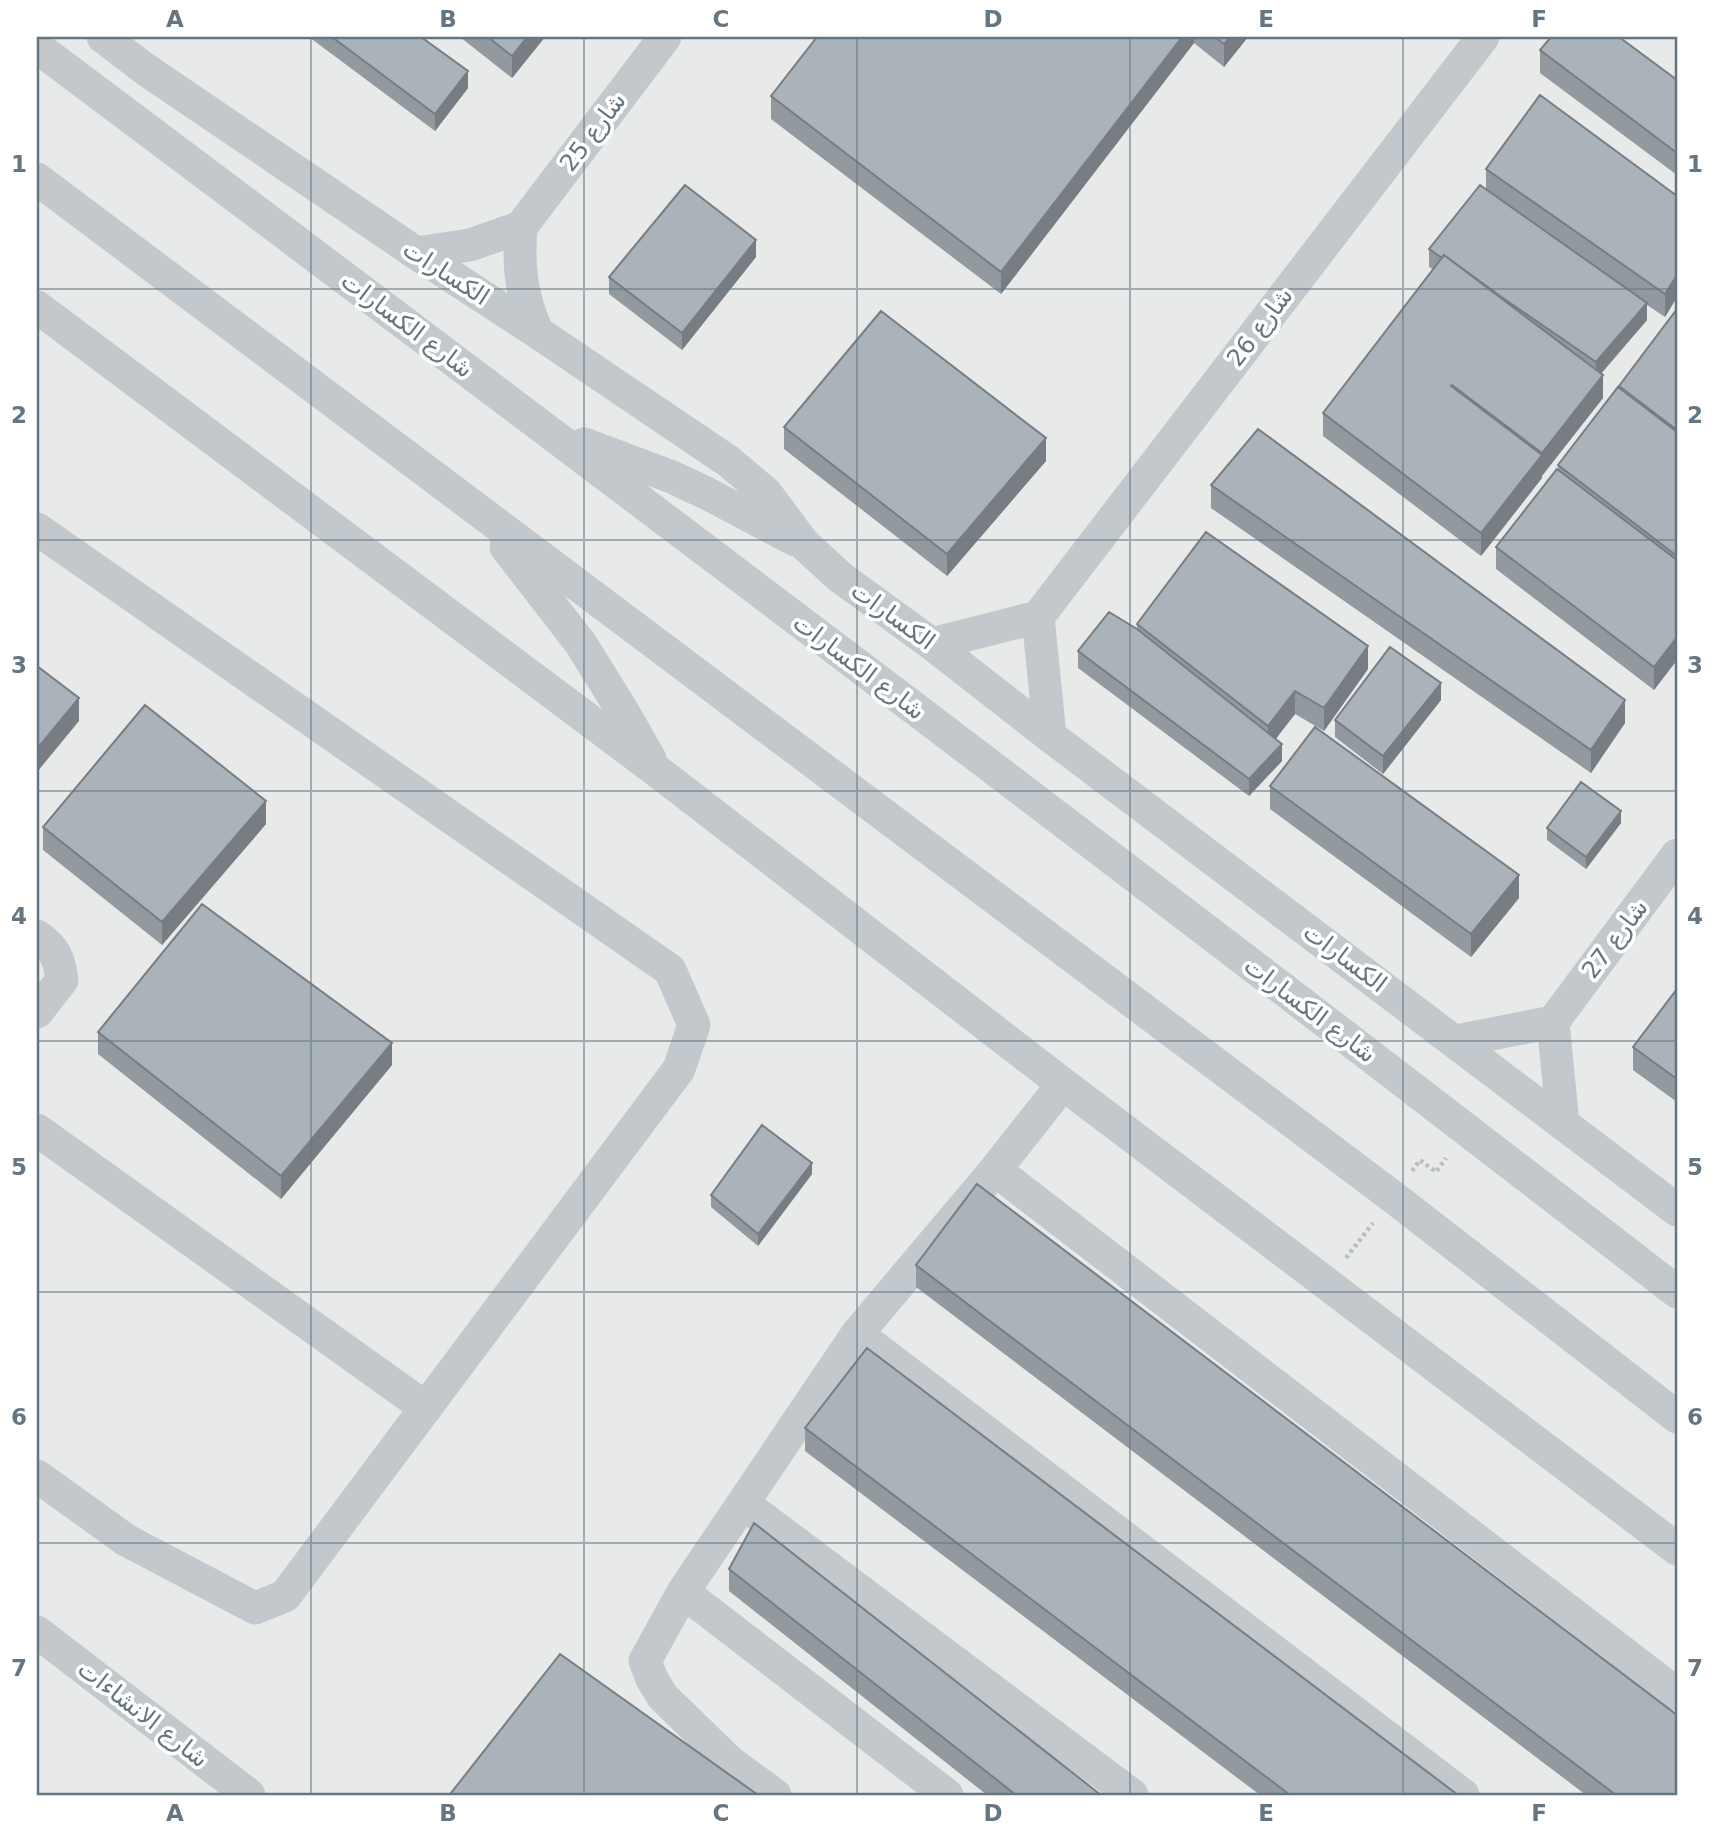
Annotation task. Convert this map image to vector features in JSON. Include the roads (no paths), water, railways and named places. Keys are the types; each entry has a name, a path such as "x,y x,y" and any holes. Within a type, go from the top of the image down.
{"street":[{"name":"الكسارات","path":"103,37 145,69 416,253 728,461 766,493 804,544 840,577 1677,1210"},
{"name":"شارع 25","path":"521,227 665,37"},
{"name":"شارع 26","path":"1038,617 1483,37"},
{"name":"شارع الكسارات","path":"37,47 550,431 1677,1292"},
{"path":"37,180 1393,1197 1677,1417"},
{"path":"416,253 470,245 521,227 521,281 537,332"},
{"path":"37,307 657,771 1063,1084 1677,1549"},
{"path":"550,431 672,477 804,544"},
{"path":"476,509 581,644 657,771"},
{"path":"37,528 670,970 694,1025 679,1069 285,1596 255,1608 126,1540 37,1476"},
{"path":"932,644 1038,617 1050,736"},
{"name":"شارع 27","path":"1553,1022 1677,855"},
{"path":"37,936 59,959 62,980 37,1012"},
{"path":"1456,1041 1553,1022 1563,1124"},
{"path":"775,1795 730,1762 663,1697 645,1661 683,1592 857,1334 995,1170 1063,1084"},
{"path":"37,1129 426,1408"},
{"path":"995,1170 1677,1693"},
{"path":"857,1334 1463,1795"},
{"path":"744,1504 1132,1795"},
{"path":"683,1592 947,1795"},
{"name":"شارع الانشاءات","path":"37,1632 249,1795"}]}
